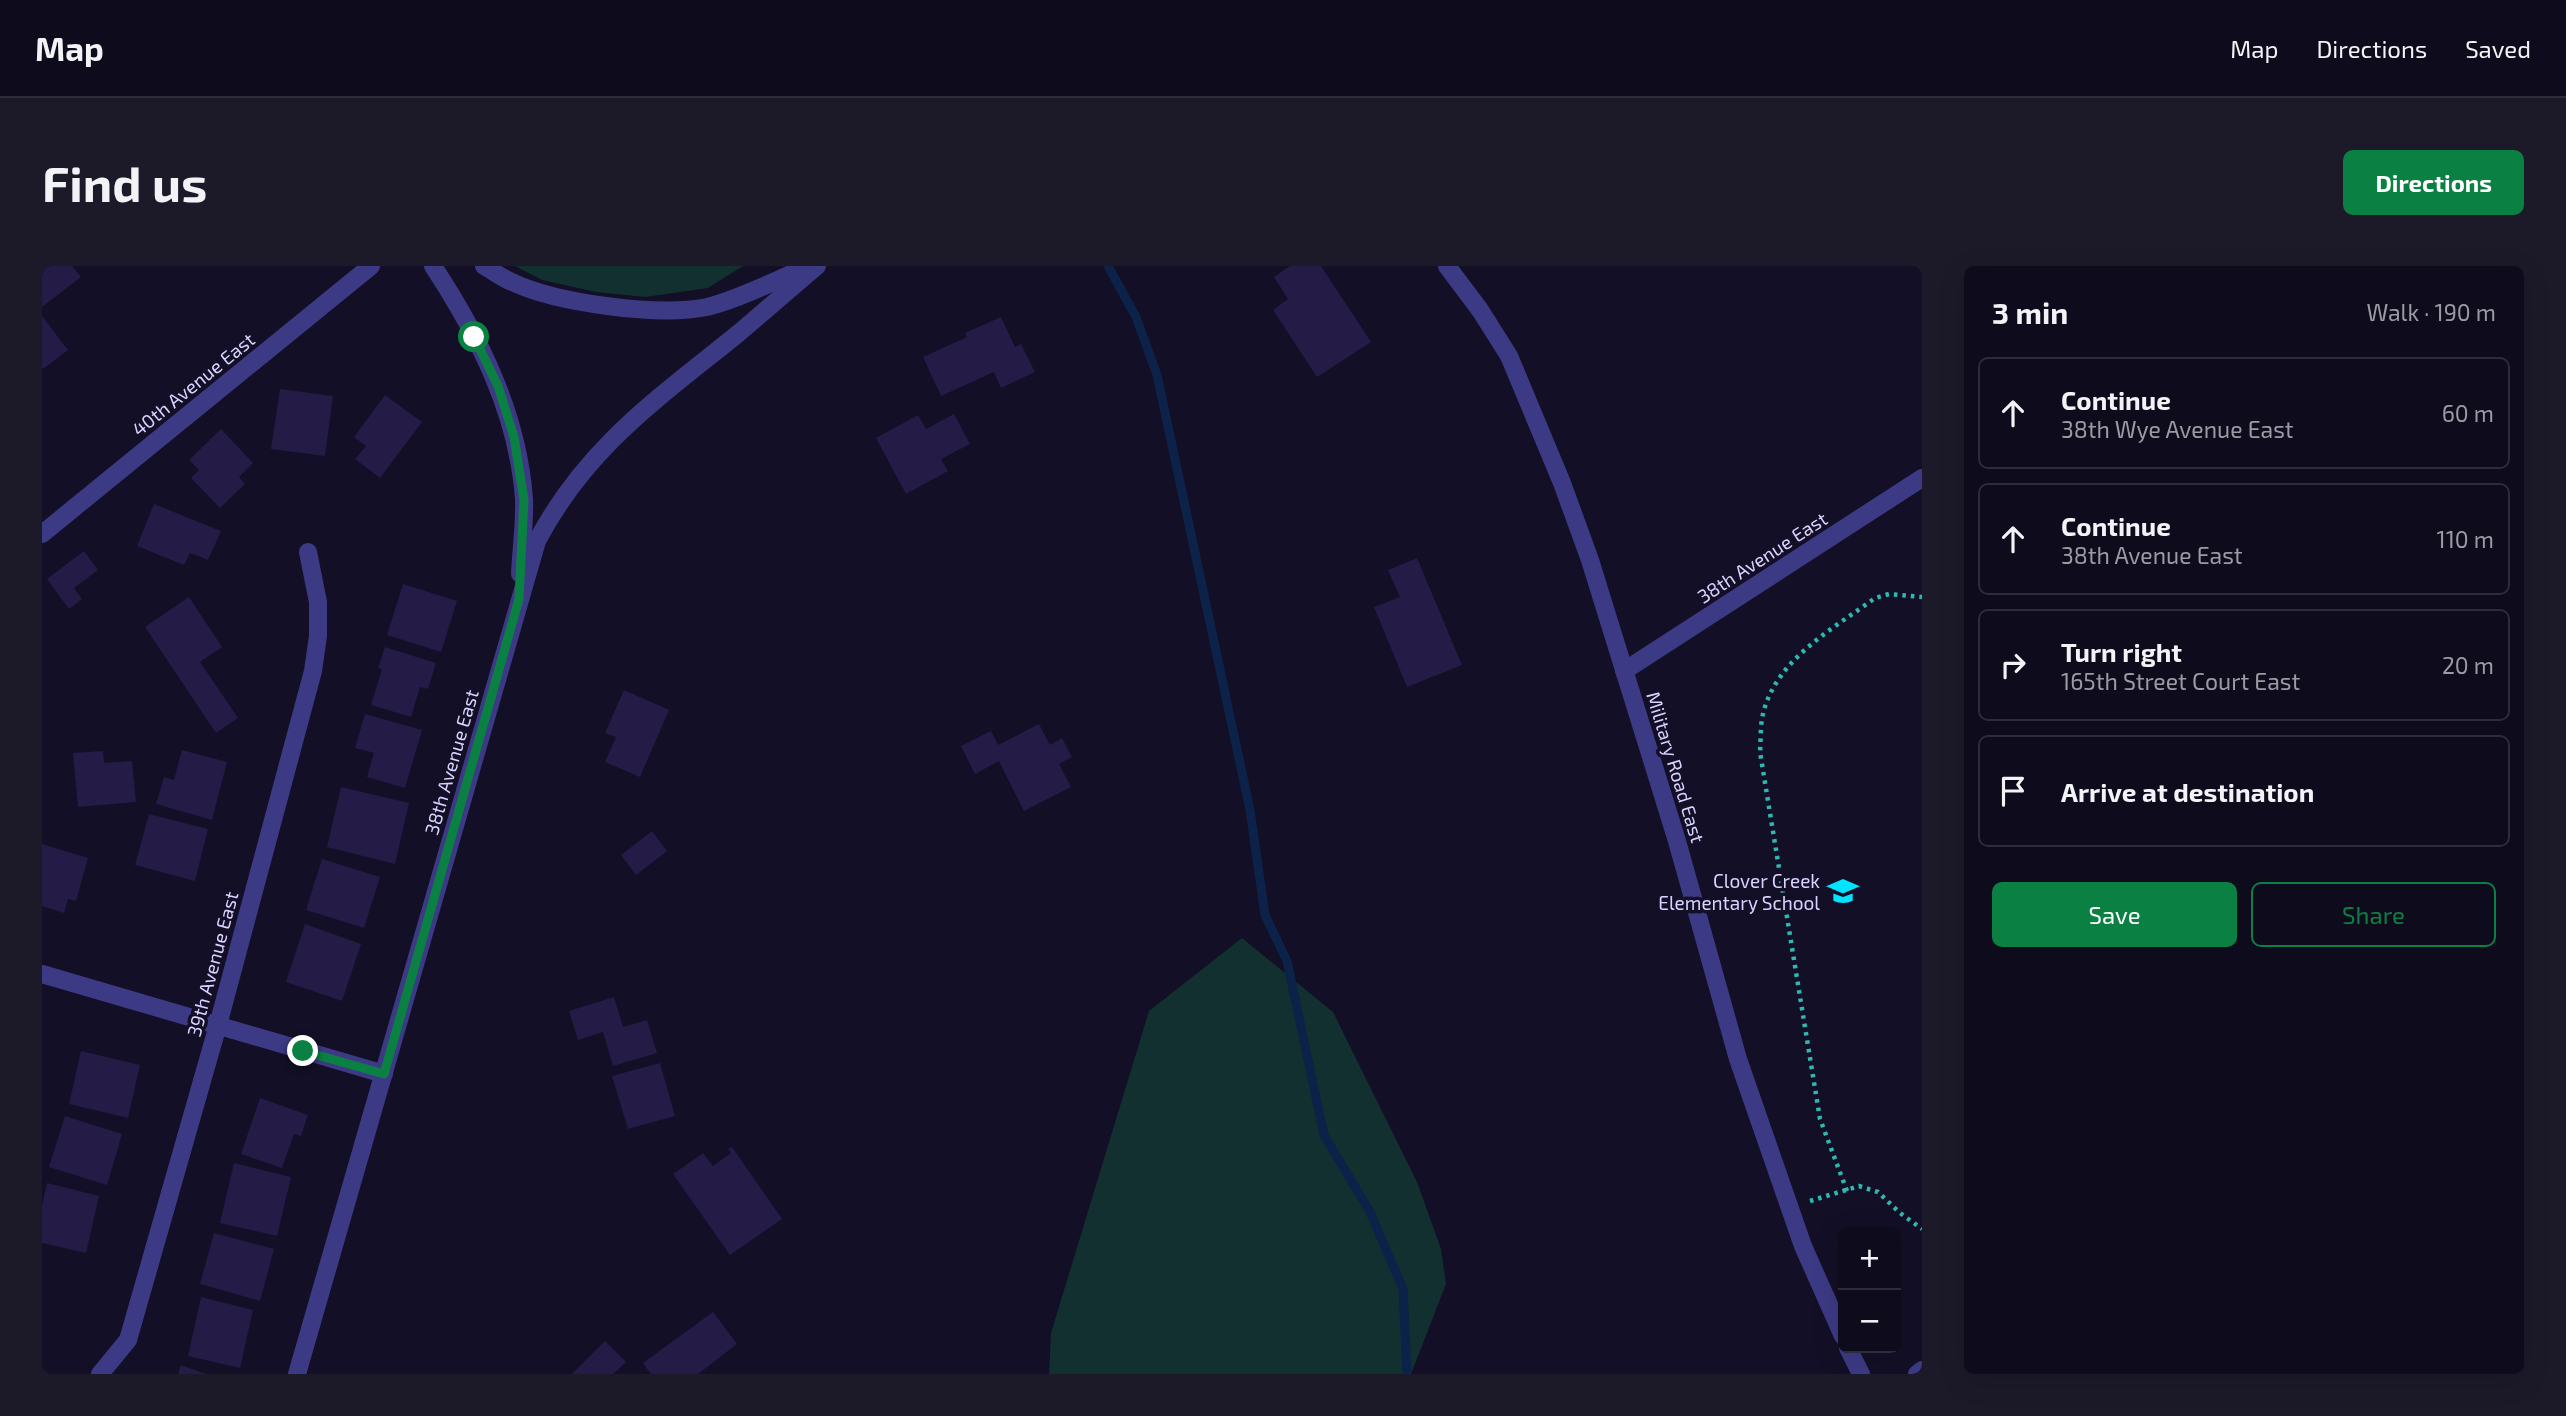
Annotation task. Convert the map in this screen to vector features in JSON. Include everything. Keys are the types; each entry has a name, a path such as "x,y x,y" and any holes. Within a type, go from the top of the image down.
{"street":[{"name":"40th Avenue East","path":"42,534 371,266"},
{"path":"433,266 474,337 498,386 514,437 524,500 519,599"},
{"path":"484,266 513,283 570,301 648,310 706,307 810,266"},
{"name":"38th Avenue East","path":"297,1374 537,541 554,508 579,475 614,437 667,389 817,266"},
{"name":"Military Road East","path":"1447,266 1480,310 1509,356 1528,397 1576,522 1677,841 1738,1059 1803,1246 1838,1325"},
{"name":"38th Avenue East","path":"1624,671 1922,478"},
{"name":"39th Avenue East","path":"100,1374 128,1340 218,1026 313,671 318,636 318,603 308,552"},
{"path":"42,974 384,1074"},
{"path":"1851,1353 1860,1374"},
{"path":"1917,1374 1922,1370"}],"path":[{"path":"1847,1191 1820,1119 1760,752 1763,714 1778,678 1798,655 1875,598 1889,594 1922,597"},
{"path":"1789,1206 1859,1186 1878,1192 1922,1229"}],"green space":[{"path":"515,266 743,266 708,288 645,297 596,292 542,280"},
{"path":"1242,938 1333,1012 1417,1182 1441,1249 1446,1284 1411,1374 1049,1374 1051,1333 1149,1011"}],"building":[{"path":"42,266 72,266 81,277 42,307"},
{"path":"1290,266 1321,266 1371,342 1317,377 1273,310 1288,299 1274,277"},
{"path":"42,316 68,350 43,369 42,367"},
{"path":"1001,317 1015,347 1021,344 1035,372 1001,388 994,372 941,396 923,357 967,337 965,333"},
{"path":"280,389 333,396 325,456 271,449"},
{"path":"385,395 422,422 380,478 355,459 366,446 354,437"},
{"path":"954,414 970,444 941,459 948,471 906,494 876,438 918,415 926,429"},
{"path":"221,429 253,463 239,477 245,484 220,508 191,478 199,470 189,460"},
{"path":"154,504 221,531 208,560 190,553 184,565 137,546"},
{"path":"84,551 98,570 74,588 82,599 69,609 47,579"},
{"path":"1417,558 1462,665 1407,687 1374,607 1400,597 1388,570"},
{"path":"403,584 457,601 441,652 387,635"},
{"path":"189,597 222,647 200,662 238,718 216,733 145,627"},
{"path":"385,647 436,663 428,689 420,687 411,717 371,705 382,669 378,668"},
{"path":"624,690 669,710 640,777 605,762 616,737 605,733"},
{"path":"365,714 422,730 405,788 367,777 374,753 355,748"},
{"path":"1039,724 1050,745 1062,738 1072,757 1059,764 1071,787 1024,811 999,761 975,774 961,746 991,731 998,745"},
{"path":"182,750 227,762 212,820 156,804 164,777 174,780"},
{"path":"103,751 104,763 132,761 136,802 78,807 73,753"},
{"path":"341,787 409,803 395,864 327,847"},
{"path":"149,814 208,829 195,881 135,865"},
{"path":"652,831 667,851 636,875 621,855"},
{"path":"42,844 88,858 76,901 68,899 64,913 42,906"},
{"path":"322,859 380,877 364,928 306,910"},
{"path":"305,924 361,944 342,1001 286,982"},
{"path":"614,997 623,1027 647,1020 657,1053 613,1066 603,1032 578,1040 569,1011"},
{"path":"81,1051 140,1065 128,1118 69,1104"},
{"path":"660,1063 675,1116 628,1129 612,1076"},
{"path":"260,1098 308,1115 301,1136 294,1134 282,1168 241,1154"},
{"path":"65,1116 122,1134 107,1185 49,1167"},
{"path":"732,1147 782,1219 730,1255 673,1174 703,1153 713,1166 731,1153 728,1149"},
{"path":"234,1163 291,1177 277,1236 220,1223"},
{"path":"47,1183 99,1196 86,1253 42,1243 42,1205"},
{"path":"214,1233 274,1249 260,1301 200,1284"},
{"path":"201,1297 253,1310 240,1368 188,1356"},
{"path":"713,1312 737,1344 698,1374 651,1374 643,1363"},
{"path":"605,1341 626,1362 613,1374 572,1374"},
{"path":"181,1365 206,1374 178,1374"}],"waterway":[{"path":"1108,266 1136,317 1157,375 1250,810 1265,915 1287,961 1324,1135 1370,1212 1403,1289 1407,1374"}],"place":[{"name":"Clover Creek Elementary School","path":"1843,891"}],"route":[{"path":"303,1051 384,1074 519,599 524,500 514,437 498,386 474,337"}]}
